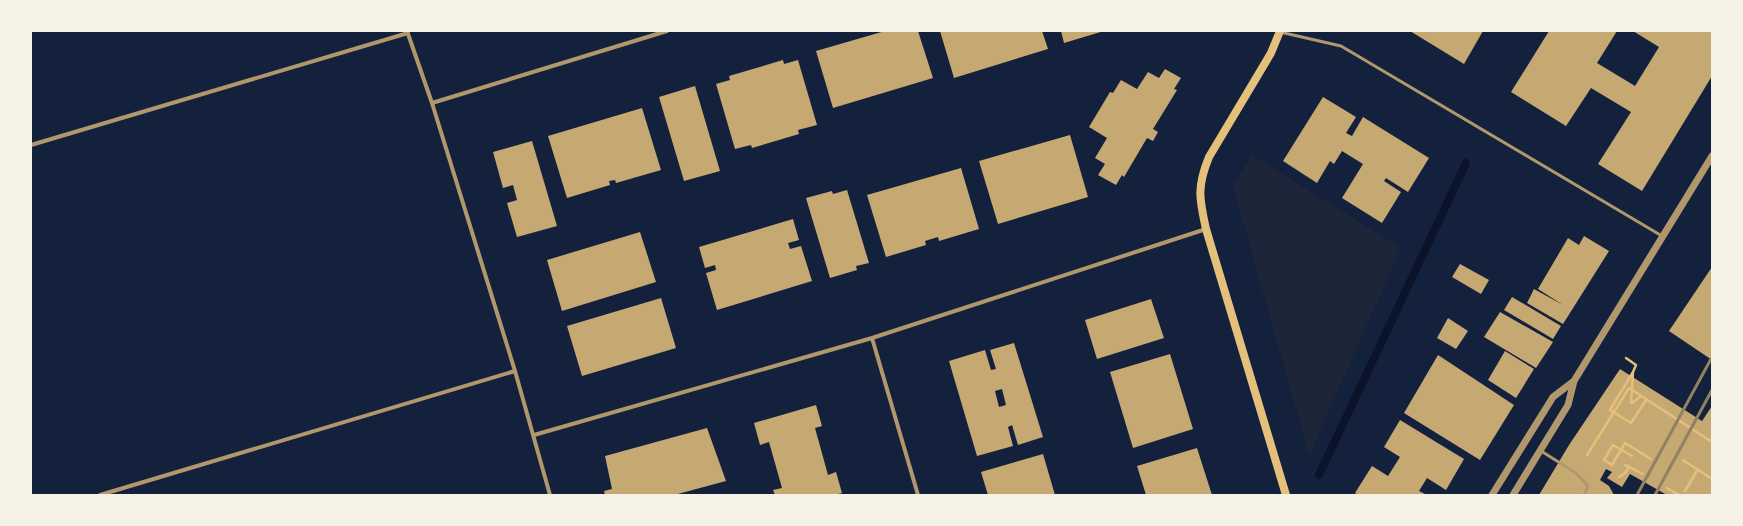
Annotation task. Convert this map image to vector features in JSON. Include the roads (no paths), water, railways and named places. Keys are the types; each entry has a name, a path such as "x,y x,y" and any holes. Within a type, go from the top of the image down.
{"main road":[{"path":"1280,32 1271,54 1217,142 1203,172 1200,186 1200,202 1206,229 1286,495"}],"street":[{"path":"432,103 667,31"},
{"path":"31,145 408,32 432,103 515,371 550,495"},
{"path":"1513,495 1568,405 1574,381 1712,156"},
{"path":"534,435 872,338 1206,229"},
{"path":"872,338 918,495"},
{"path":"100,495 515,371"},
{"path":"1492,495 1553,397 1574,381"}],"lane":[{"path":"1280,32 1341,46 1663,236"},
{"path":"1541,451 1576,473 1588,486 1584,495"}],"waterway":[{"path":"1319,475 1466,163"}],"railway":[{"path":"1637,495 1711,359"},
{"path":"1655,495 1712,390"}]}
